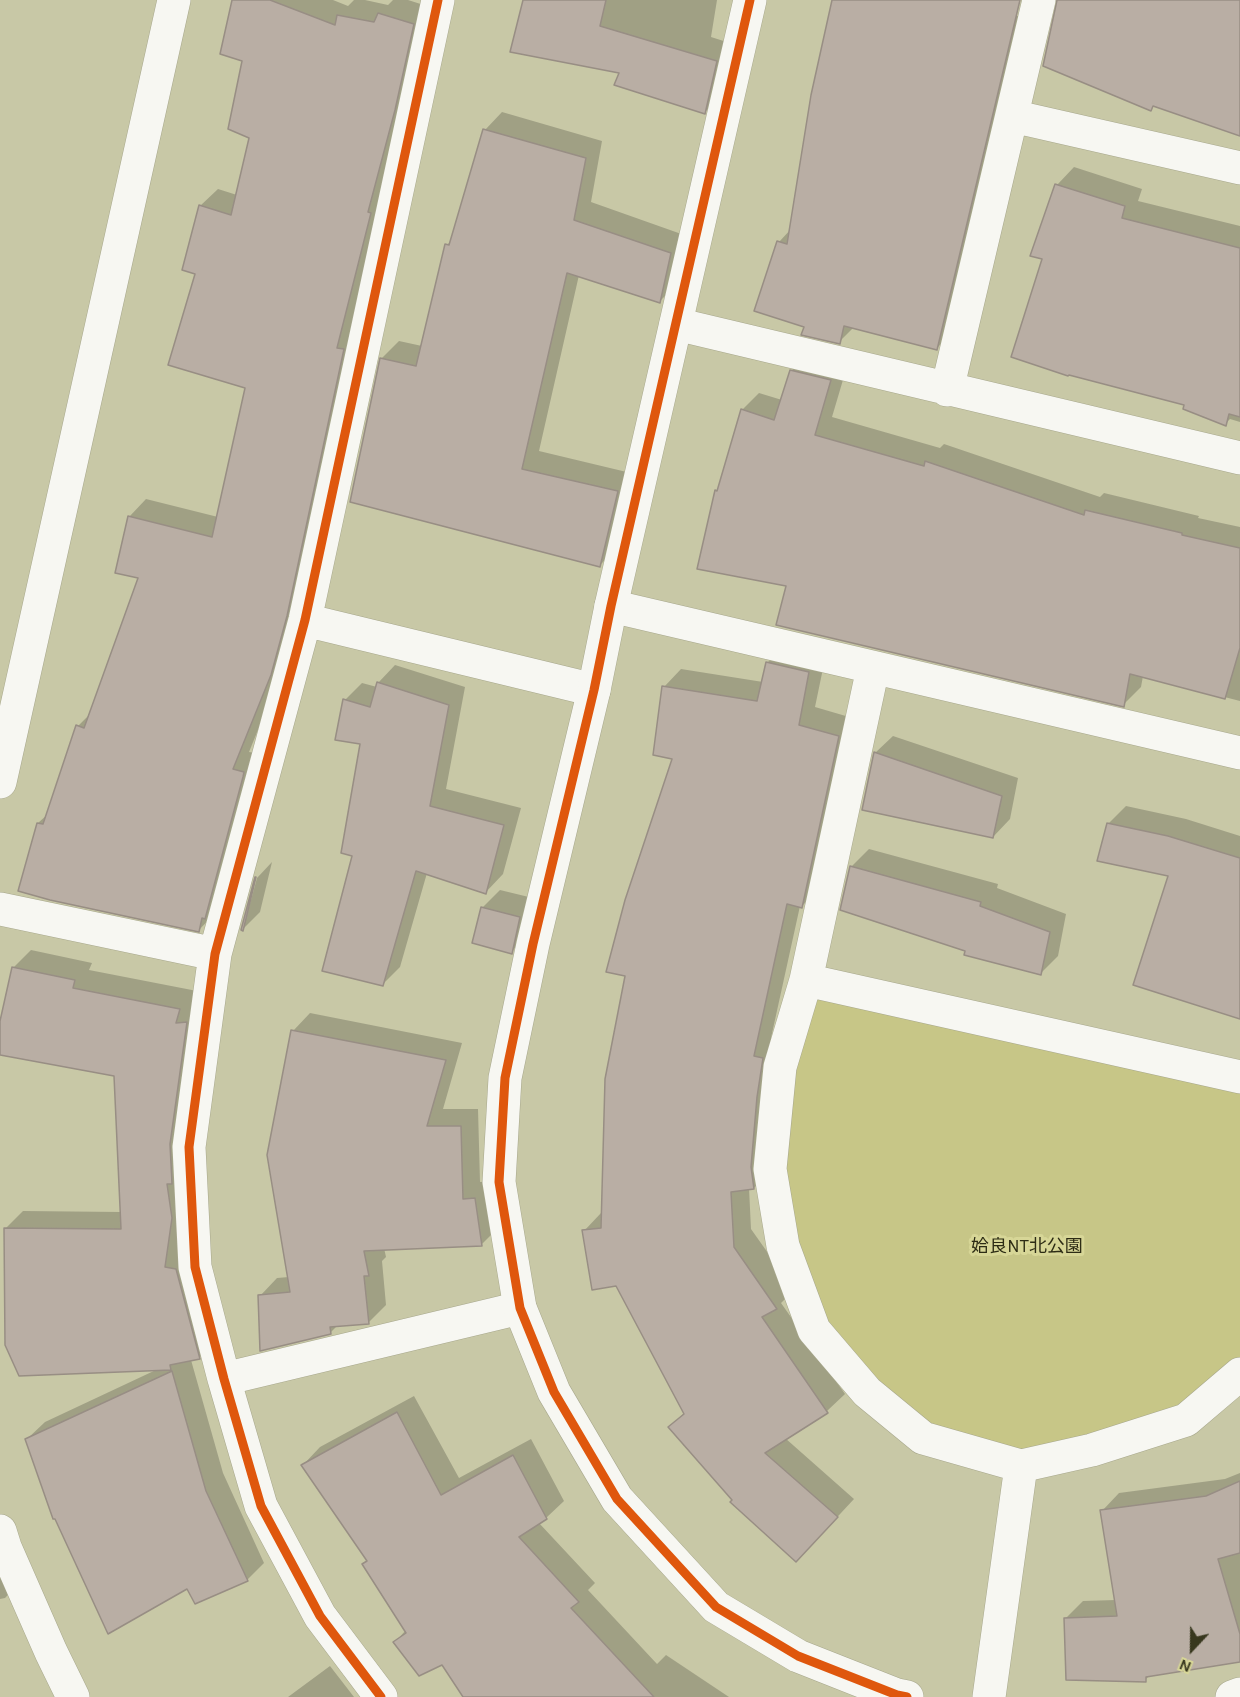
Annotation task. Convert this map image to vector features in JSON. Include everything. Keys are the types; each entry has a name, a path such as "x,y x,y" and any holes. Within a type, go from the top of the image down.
{"street":[{"path":"0,782 174,0"},
{"path":"381,1697 320,1617 261,1506 224,1379 195,1267 189,1147 215,954 305,620 438,0"},
{"path":"750,0 611,606 594,690 533,944 505,1078 499,1182 520,1308 554,1392 617,1499 716,1607 798,1656 907,1697"},
{"path":"947,390 1039,0"},
{"path":"1012,116 1240,168"},
{"path":"676,324 1240,458"},
{"path":"611,606 1240,753"},
{"path":"305,620 594,690"},
{"path":"873,668 806,980 780,1067 771,1169 783,1246 814,1330 867,1392 923,1438 1021,1466 1092,1450 1186,1420 1240,1374"},
{"path":"0,909 215,954"},
{"path":"806,980 1240,1077"},
{"path":"224,1379 520,1308"},
{"path":"989,1697 1021,1466"},
{"path":"0,1531 51,1652 73,1697"},
{"path":"1232,1697 1240,1694"}],"green space":[{"name":"姶良NT北公園","path":"806,980 1240,1077 1240,1374 1186,1420 1021,1466 923,1438 814,1330 770,1169"}],"building":[{"path":"232,0 270,0 335,25 337,15 374,22 378,13 414,24 395,110 368,212 371,213 337,348 344,349 287,616 271,675 233,769 244,772 243,777 205,919 202,918 199,932 18,891 37,823 43,824 76,725 84,728 138,578 115,573 128,516 212,537 245,388 168,365 195,274 182,270 199,205 231,215 249,138 228,129 242,61 220,54"},
{"path":"523,0 606,0 600,26 717,61 705,114 614,85 619,73 510,52"},
{"path":"832,0 1020,0 937,350 844,326 840,344 801,335 804,327 754,311 777,241 787,244 811,95"},
{"path":"1057,0 1240,0 1240,136 1153,106 1151,111 1043,66"},
{"path":"483,129 586,158 574,220 671,253 660,303 567,273 522,469 618,491 600,567 350,502 380,358 416,366 445,244 449,245"},
{"path":"1055,184 1125,206 1122,218 1240,248 1240,417 1229,414 1226,426 1183,409 1184,405 1068,376 1011,357 1042,259 1030,256"},
{"path":"790,370 831,380 815,435 924,466 925,461 1084,515 1085,510 1240,548 1240,648 1225,699 1130,674 1124,707 776,625 786,586 697,569 715,490 717,491 741,409 774,420"},
{"path":"766,662 809,672 799,725 839,736 802,908 787,904 754,1056 763,1058 751,1167 754,1189 731,1192 734,1247 777,1309 762,1317 828,1413 765,1453 838,1517 796,1562 730,1502 732,1500 668,1427 684,1414 616,1286 592,1290 582,1230 601,1228 605,1079 625,976 606,972 625,900 672,759 653,755 662,686 757,701"},
{"path":"377,682 449,705 430,806 504,825 486,894 416,871 383,986 322,971 352,856 341,853 360,744 335,740 343,699 370,707"},
{"path":"874,752 1002,796 993,838 862,810"},
{"path":"1107,823 1168,836 1240,858 1240,1019 1133,985 1168,876 1097,861"},
{"path":"850,866 981,902 980,906 1050,932 1041,975 964,955 965,951 840,910"},
{"path":"256,877 243,931 241,930"},
{"path":"481,907 520,917 512,954 472,943"},
{"path":"12,967 75,980 73,988 180,1009 176,1023 187,1022 170,1144 172,1184 167,1184 172,1218 165,1267 176,1269 200,1359 170,1365 171,1370 19,1376 5,1345 4,1228 121,1229 114,1076 0,1055 0,1021"},
{"path":"291,1030 446,1060 427,1126 461,1126 463,1199 475,1198 482,1246 364,1251 369,1276 364,1276 369,1324 330,1327 331,1334 260,1351 258,1295 290,1292 267,1155"},
{"path":"172,1371 206,1491 248,1581 195,1604 187,1589 108,1634 55,1519 53,1519 25,1439"},
{"path":"397,1412 441,1495 513,1455 547,1519 519,1537 579,1602 571,1608 654,1697 463,1697 442,1665 419,1676 393,1642 406,1633 362,1564 367,1561 301,1465"},
{"path":"1240,1481 1240,1553 1218,1559 1240,1634 1240,1662 1146,1677 1146,1682 1066,1680 1064,1618 1117,1616 1100,1510 1206,1496"}],"cycle path":[{"path":"381,1697 320,1616 261,1506 224,1379 195,1267 189,1147 215,954 305,620 438,0"},
{"path":"750,0 611,606 594,690 533,944 505,1078 499,1182 520,1308 554,1392 617,1499 716,1607 798,1656 907,1697"}]}
